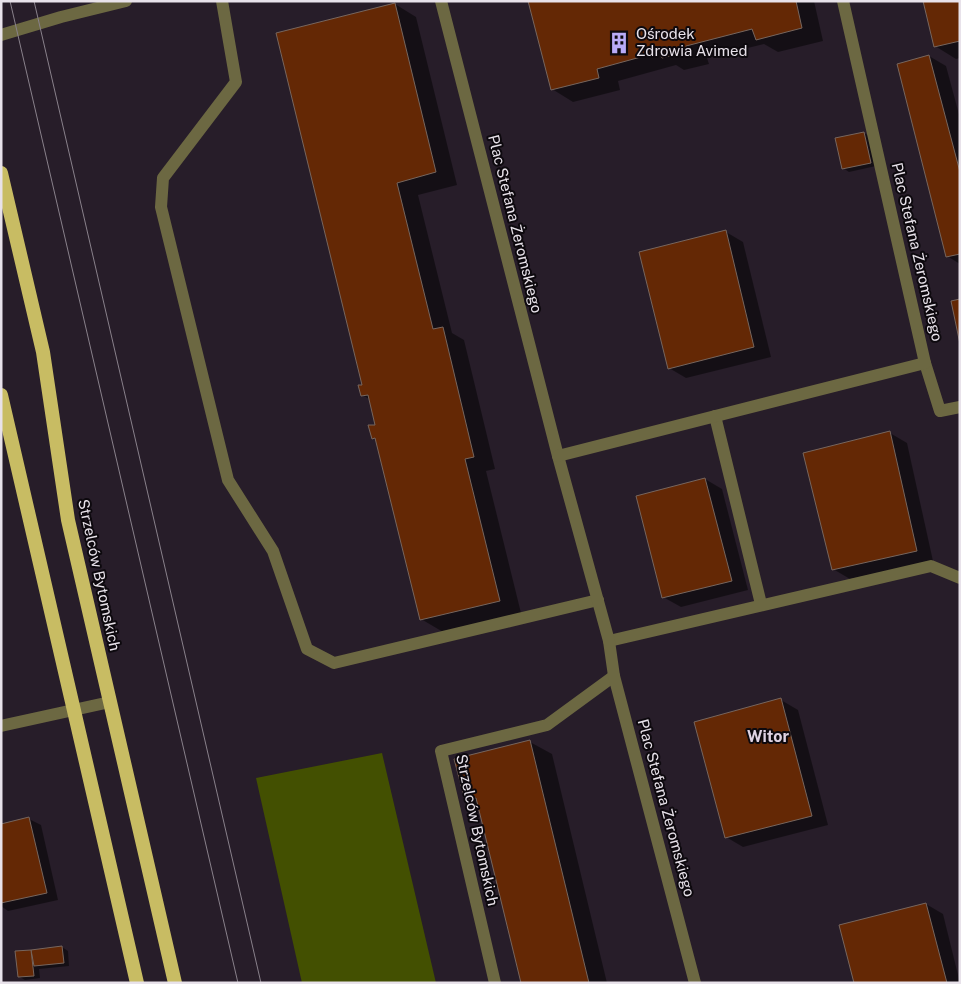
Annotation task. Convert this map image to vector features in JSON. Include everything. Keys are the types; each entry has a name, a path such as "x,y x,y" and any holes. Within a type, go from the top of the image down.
{"highway":[{"name":"Strzelców Bytomskich","path":"1,173 42,352 68,520 175,983"},
{"path":"1,395 137,983"}],"street":[{"path":"1,35 61,16 126,1"},
{"path":"222,1 236,82 163,178 161,206 228,480 273,551 307,649 334,663 598,600"},
{"name":"Plac Stefana Żeromskiego","path":"441,1 558,456 609,641 614,676 695,983"},
{"name":"Plac Stefana Żeromskiego","path":"843,1 925,363 940,411 960,407"},
{"name":"Plac Stefana Żeromskiego","path":"558,456 925,363"},
{"path":"715,416 761,604"},
{"path":"609,641 761,604 931,566 960,578"},
{"name":"Strzelców Bytomskich","path":"494,983 441,752 547,725 614,676"},
{"path":"1,726 110,702"}],"green space":[{"path":"382,753 436,983 302,983 256,778"}],"building":[{"name":"Ośrodek Zdrowia Avimed","path":"528,1 796,1 802,28 756,40 752,29 686,46 688,51 662,58 659,52 597,69 599,78 551,90"},
{"path":"923,1 960,1 960,41 934,47"},
{"path":"395,3 436,172 397,183 433,329 443,327 474,457 465,459 500,601 420,620 375,438 372,439 368,425 375,425 368,395 361,396 358,385 362,385 276,33"},
{"path":"929,55 960,172 960,254 946,257 897,64"},
{"path":"864,132 871,163 842,169 835,138"},
{"path":"726,230 754,347 668,369 639,252"},
{"path":"960,299 960,344 951,301"},
{"path":"890,431 917,551 832,570 803,453"},
{"path":"705,478 732,581 662,598 636,496"},
{"path":"781,698 812,816 725,838 694,722"},
{"path":"530,740 589,983 521,983 476,798 465,800 454,759"},
{"path":"29,817 47,893 1,903 1,824"},
{"path":"926,903 947,983 854,983 839,925"},
{"path":"62,946 64,963 34,966 31,950"},
{"path":"31,950 34,976 18,977 15,951"}],"tram line":[{"path":"10,1 238,983"},
{"path":"34,1 261,983"}],"place":[{"name":"Ośrodek Zdrowia Avimed","path":"619,43"}],"district":[{"name":"Witor","path":"768,736"}]}
